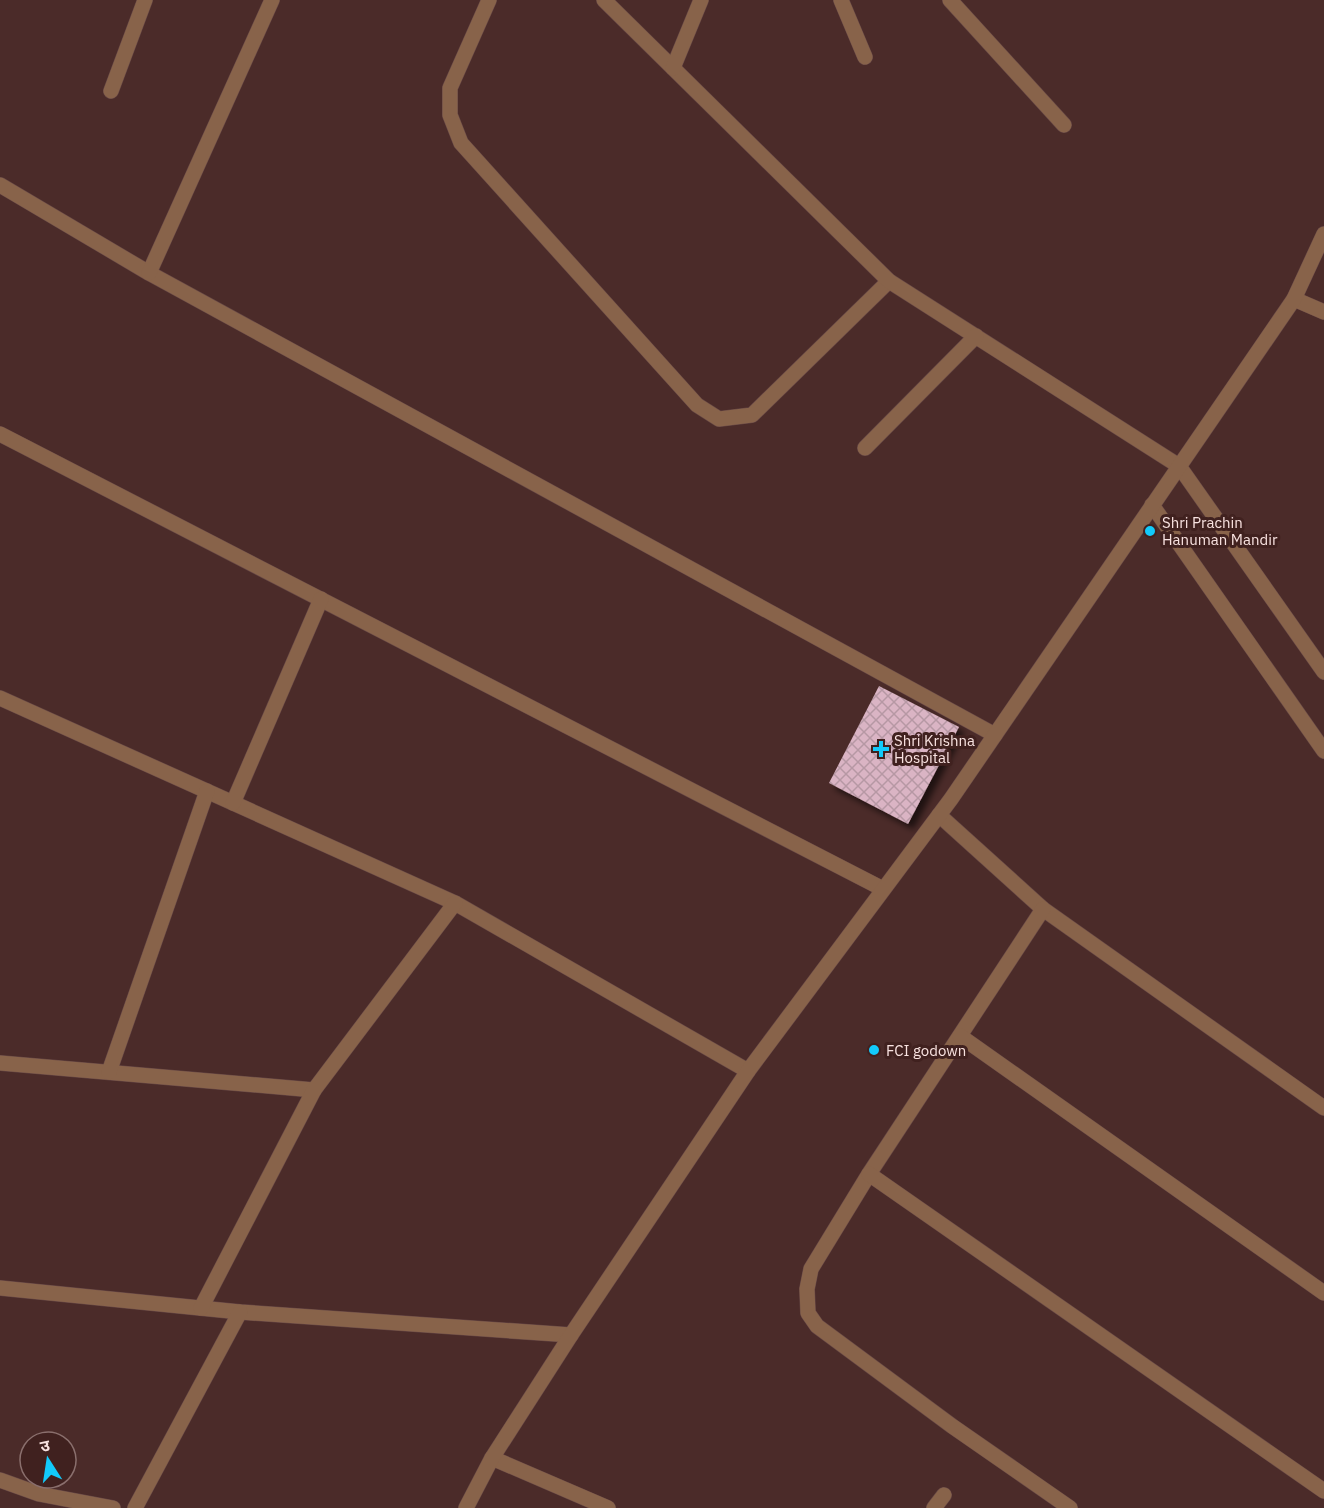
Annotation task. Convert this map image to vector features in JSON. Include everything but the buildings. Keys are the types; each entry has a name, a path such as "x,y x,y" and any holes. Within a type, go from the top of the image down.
{"street":[{"path":"111,92 145,0"},
{"path":"149,273 272,0"},
{"path":"489,0 450,88 450,115 461,143 697,405 719,419 752,415 889,281"},
{"path":"604,0 889,281 1179,466 1324,670"},
{"path":"673,68 701,0"},
{"path":"841,0 865,57"},
{"path":"950,0 1064,125"},
{"path":"0,185 149,273 995,735"},
{"path":"466,1508 492,1458 571,1335 748,1071 939,815 1294,299 1324,234"},
{"path":"1294,299 1324,312"},
{"path":"865,448 976,336"},
{"path":"0,434 883,889"},
{"path":"1152,505 1324,751"},
{"path":"233,803 321,599"},
{"path":"0,698 455,903 748,1071"},
{"path":"109,1072 207,791"},
{"path":"939,815 1043,909 1324,1108"},
{"path":"201,1308 314,1090 455,903"},
{"path":"1043,909 869,1174 811,1269 807,1289 808,1313 817,1326 952,1426 1070,1508"},
{"path":"960,1036 1324,1293"},
{"path":"0,1063 314,1090"},
{"path":"869,1174 1324,1491"},
{"path":"0,1288 240,1312 571,1335"},
{"path":"135,1508 240,1312"},
{"path":"492,1458 608,1508"},
{"path":"0,1480 39,1494 113,1508"},
{"path":"934,1508 944,1495"}],"place":[{"name":"Shri Prachin Hanuman Mandir","path":"1150,531"},
{"name":"Shri Krishna Hospital","path":"881,749"},
{"name":"FCI godown","path":"874,1050"}]}
